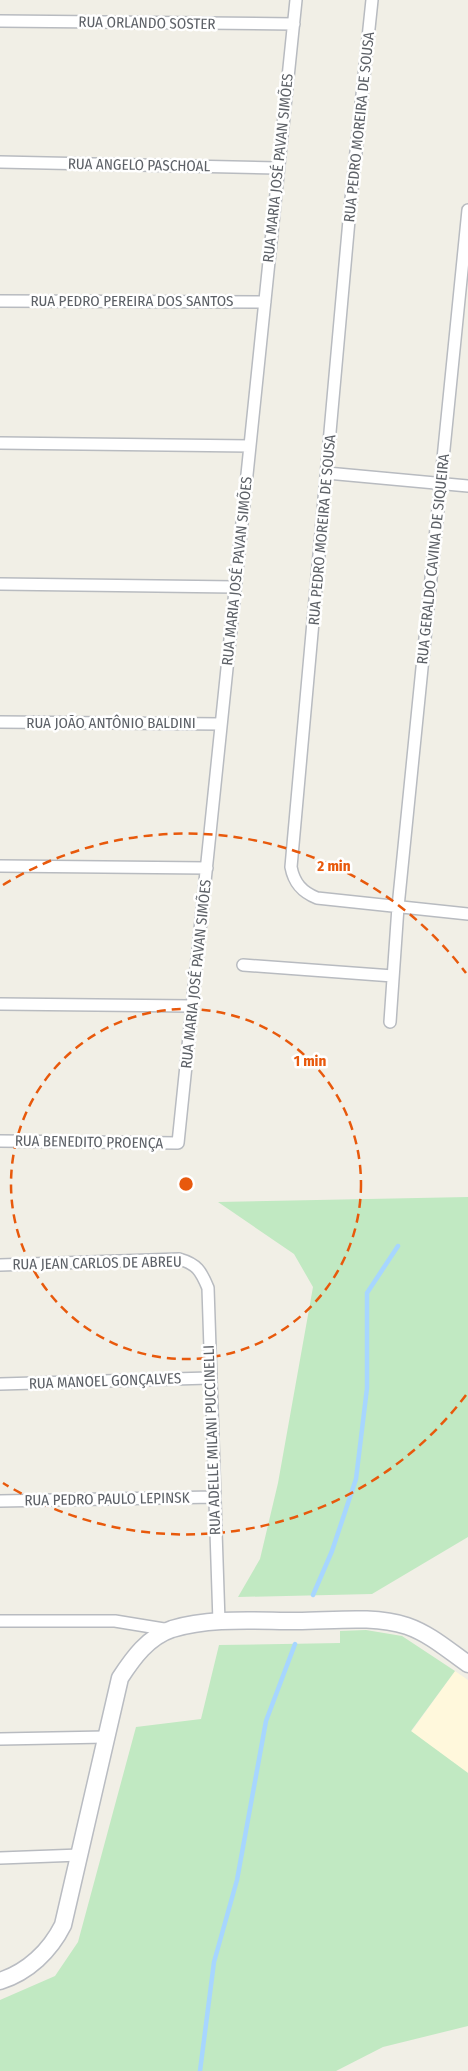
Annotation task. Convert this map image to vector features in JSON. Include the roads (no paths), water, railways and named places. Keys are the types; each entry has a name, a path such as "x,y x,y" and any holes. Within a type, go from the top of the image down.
{"main road":[{"path":"0,1981 35,1962 57,1937 67,1912 120,1678 137,1651 170,1630 219,1622 383,1621 406,1626 428,1635 468,1664"}],"street":[{"name":"RUA MARIA JOSÉ PAVAN SIMÕES","path":"178,1143 265,302 277,168 296,0"},
{"name":"RUA PEDRO MOREIRA DE SOUSA","path":"372,0 350,209 291,867 297,884 312,896 468,914"},
{"name":"RUA ORLANDO SOSTER","path":"0,21 294,24"},
{"name":"RUA ANGELO PASCHOAL","path":"0,162 277,168"},
{"name":"RUA GERALDO CAVINA DE SIQUEIRA","path":"390,1022 398,907 468,210"},
{"name":"RUA PEDRO PEREIRA DOS SANTOS","path":"0,301 265,302"},
{"path":"0,443 250,446"},
{"path":"327,473 468,486"},
{"path":"0,584 236,587"},
{"name":"RUA JOÃO ANTÔNIO BALDINI","path":"0,722 221,724"},
{"path":"0,866 206,868"},
{"path":"243,965 393,976"},
{"path":"0,1004 192,1006"},
{"name":"RUA BENEDITO PROENÇA","path":"0,1141 178,1143"},
{"name":"RUA JEAN CARLOS DE ABREU","path":"0,1265 179,1259 194,1263"},
{"name":"RUA ADELLE MILANI PUCCINELLI","path":"194,1263 202,1272 208,1288 209,1378 219,1622"},
{"name":"RUA MANOEL GONÇALVES","path":"0,1384 209,1378"},
{"name":"RUA PEDRO PAULO LEPINSK","path":"0,1501 214,1497"},
{"path":"0,1621 116,1621 170,1630"},
{"path":"0,1739 106,1737"},
{"path":"0,1858 80,1855"}],"waterway":[{"path":"313,1595 332,1551 356,1479 367,1388 367,1293 398,1246"},
{"path":"200,2071 214,1962 237,1880 266,1721 295,1644"}]}
